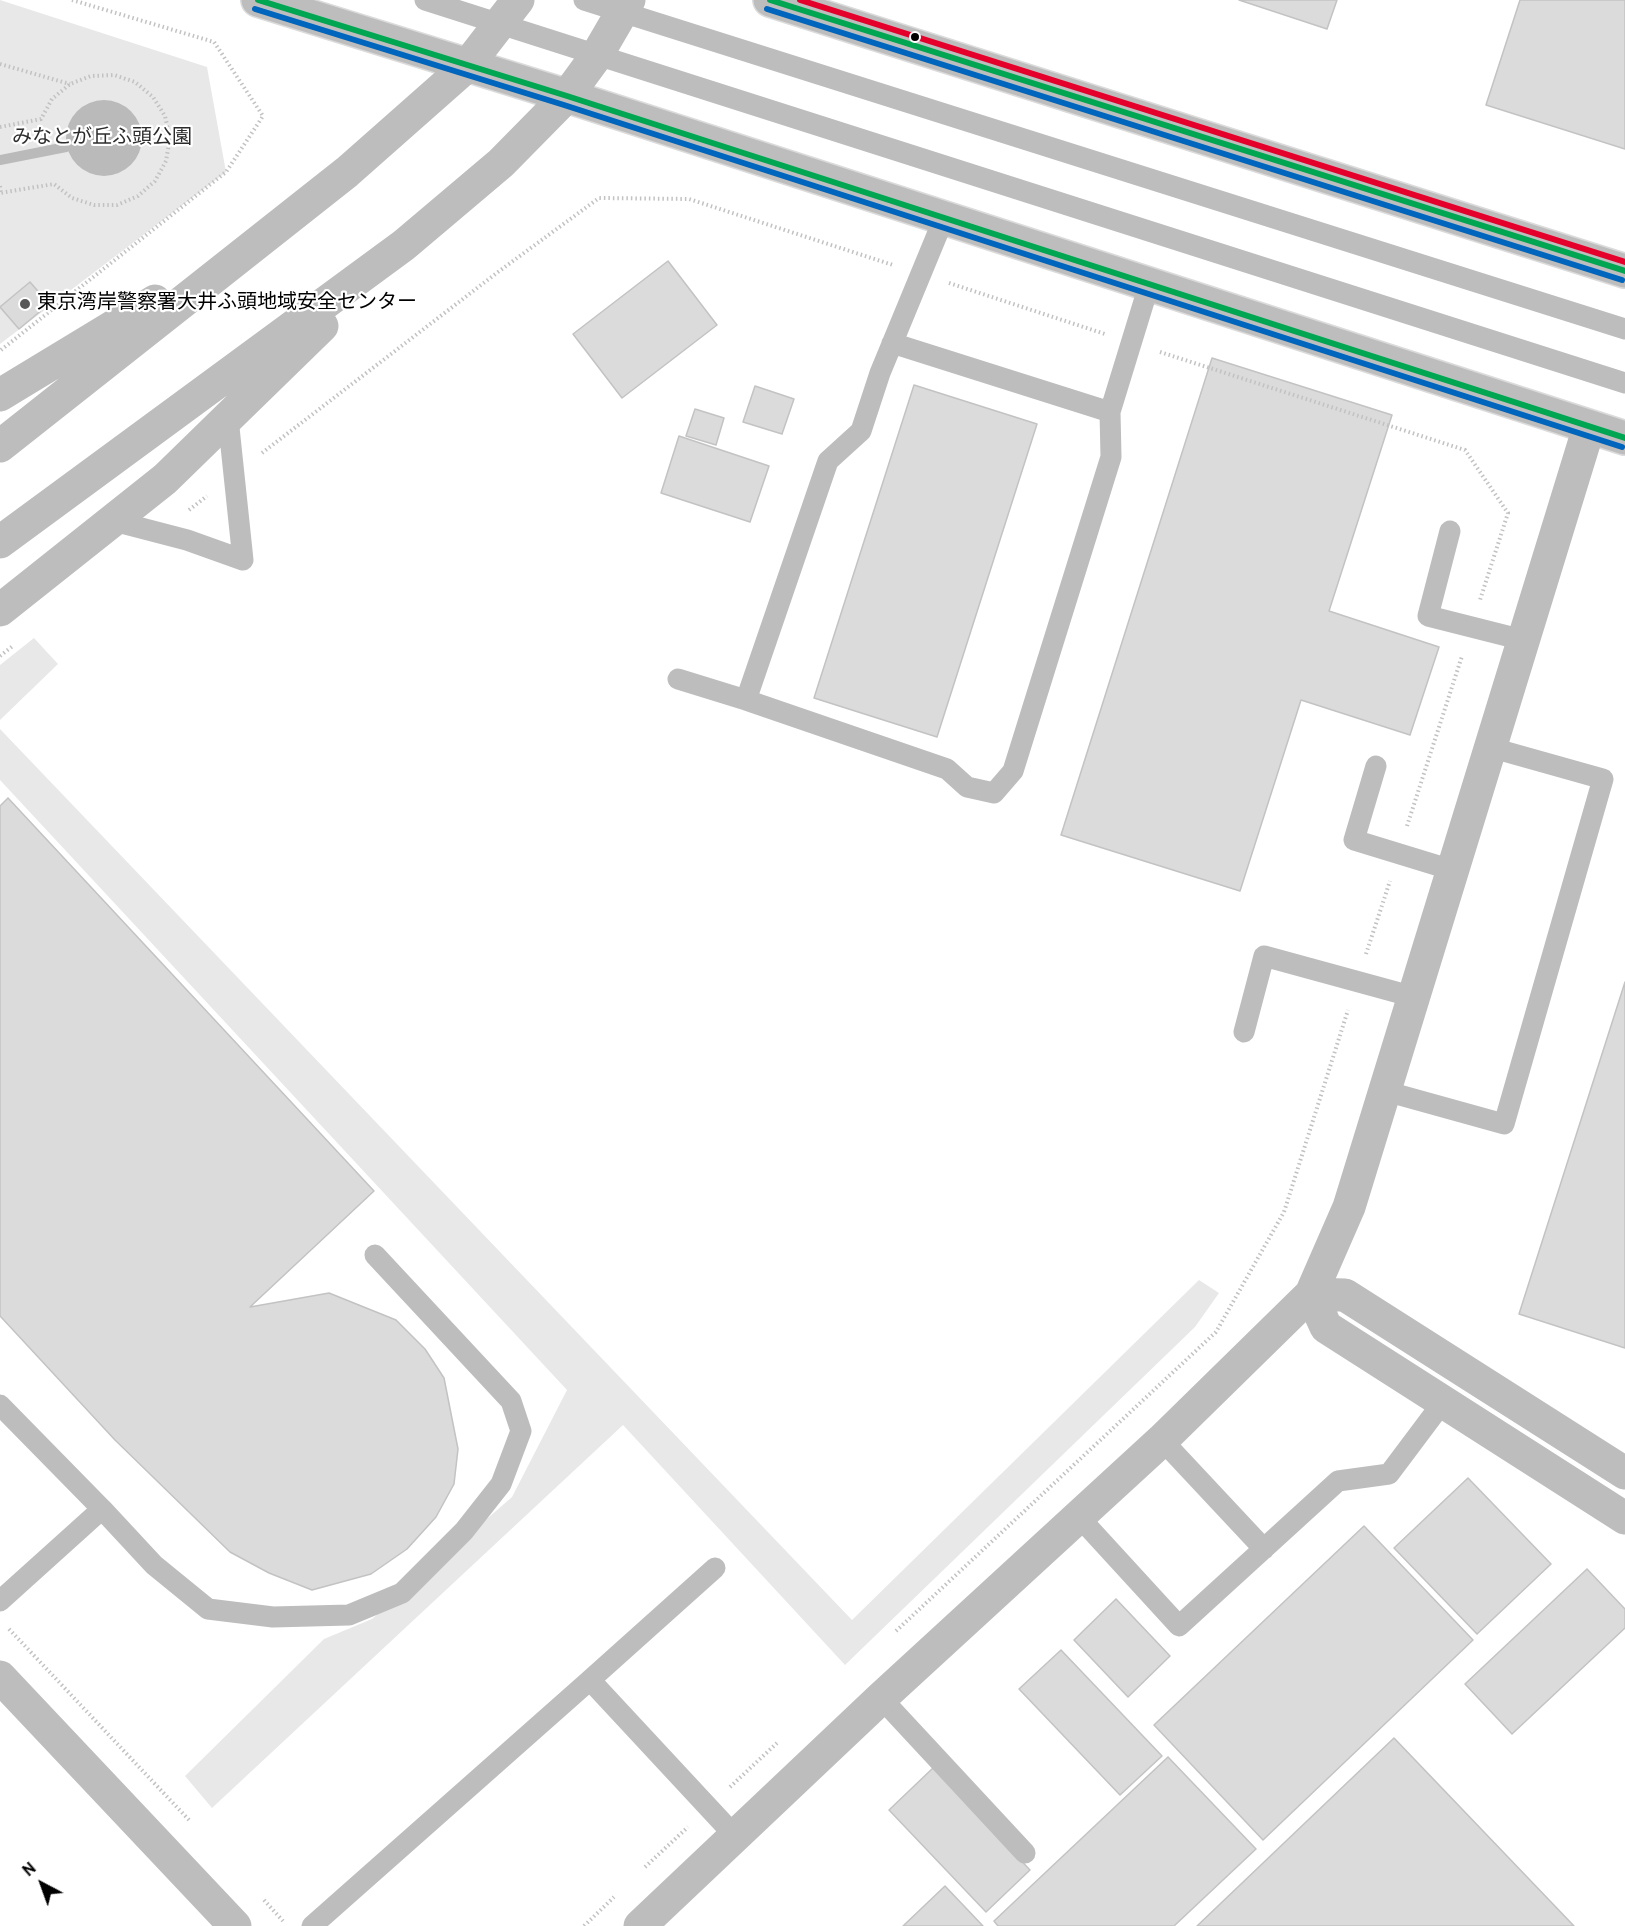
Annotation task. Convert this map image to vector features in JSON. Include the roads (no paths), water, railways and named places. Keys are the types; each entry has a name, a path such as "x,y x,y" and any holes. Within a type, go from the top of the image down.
{"street":[{"path":"258,0 567,96 1625,438"},
{"path":"770,0 1625,272"},
{"path":"0,542 404,245 501,163 567,96 597,55 626,6"},
{"path":"0,446 346,172 467,66 509,12"},
{"path":"0,395 276,227"},
{"path":"0,610 165,479 404,245"},
{"path":"640,1926 881,1698 1080,1518 1311,1294 1349,1207 1589,427"},
{"path":"1311,1294 1326,1327 1625,1518"},
{"path":"1311,1294 1345,1295 1625,1473"},
{"path":"0,1677 235,1926"}],"lane":[{"path":"425,0 509,12 597,55 1625,383"},
{"path":"584,0 626,6 1625,329"},
{"path":"746,700 828,461 861,431 892,343 944,218"},
{"path":"678,679 947,769 966,787 994,793 1013,771 1111,457 1110,412 1149,285"},
{"path":"892,343 1110,412"},
{"path":"114,521 159,533 243,561 228,418"},
{"path":"1450,531 1428,616 1523,640"},
{"path":"1385,1091 1504,1124 1603,779 1490,747"},
{"path":"1376,766 1354,840 1452,870"},
{"path":"1244,1032 1264,956 1413,997"},
{"path":"0,1405 154,1565 208,1609 273,1617 349,1615 402,1593 464,1531 501,1484 520,1431 511,1401 375,1254"},
{"path":"1080,1518 1179,1626 1338,1481 1389,1474 1443,1402"},
{"path":"1162,1440 1264,1549"},
{"path":"0,1601 102,1509"},
{"path":"312,1926 715,1568"},
{"path":"590,1680 735,1836"},
{"path":"881,1698 1024,1853"}],"waterway":[{"path":"0,160 66,147"}],"place":[{"name":"東京湾岸警察署大井ふ頭地域安全センター","path":"25,304"}],"park label":[{"name":"みなとが丘ふ頭公園","path":"102,139"}]}
